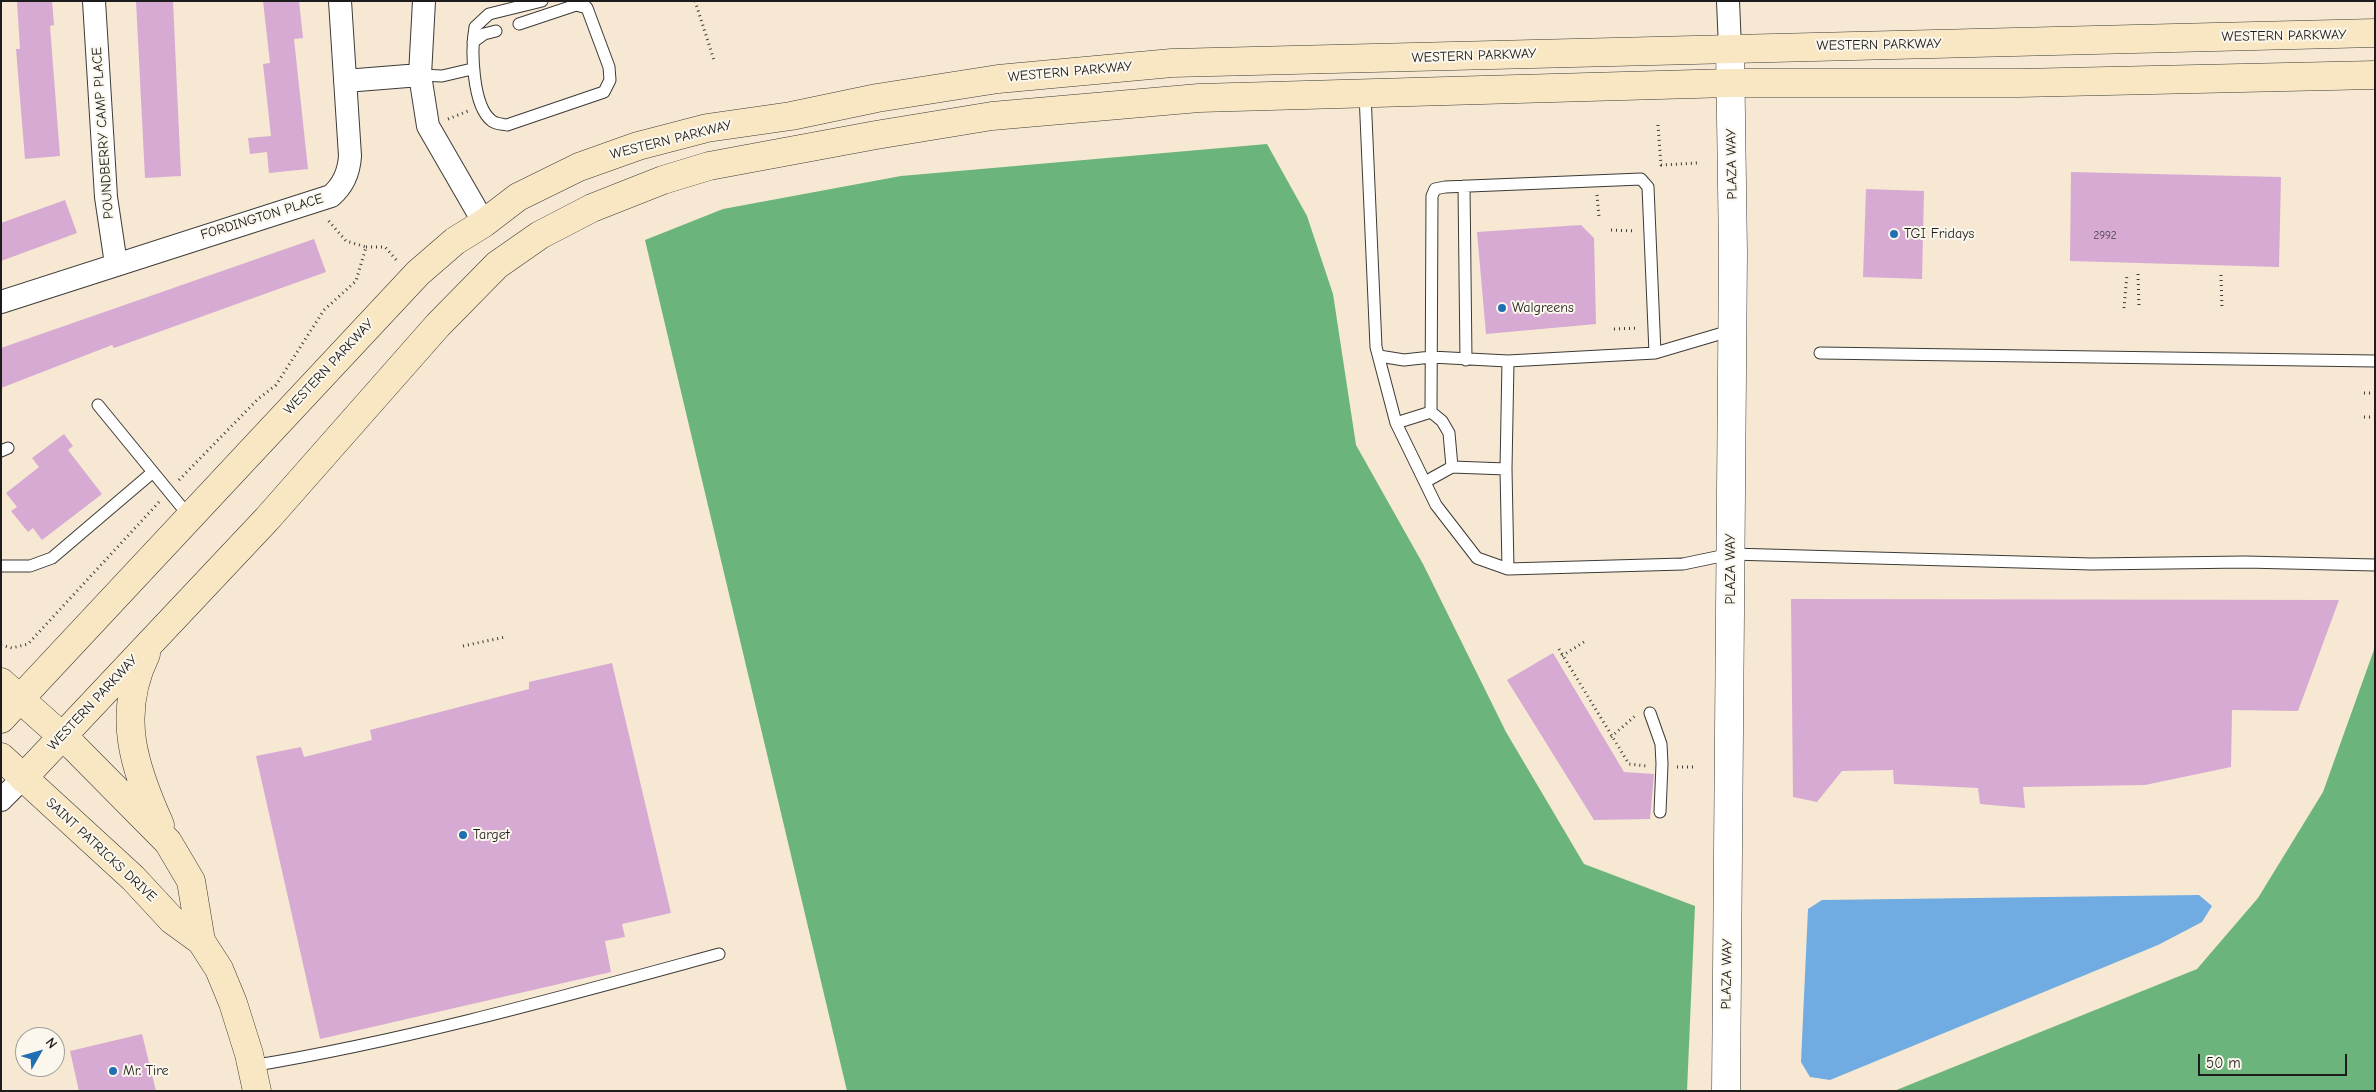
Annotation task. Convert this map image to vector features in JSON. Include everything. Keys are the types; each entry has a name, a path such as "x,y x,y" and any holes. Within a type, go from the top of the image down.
{"main road":[{"name":"WESTERN PARKWAY","path":"1,719 10,690 189,516 418,273 455,242 518,197 587,164 638,146 714,127 791,116 877,98 998,78 1172,63 1730,48 2375,34"},
{"name":"WESTERN PARKWAY","path":"23,778 267,519 473,288 497,265 540,235 592,208 663,180 709,166 958,121 1055,110 1199,98 1730,83 2019,83 2375,75"},
{"path":"152,640 137,672 132,690 132,739 134,761 140,782 168,842"},
{"name":"SAINT PATRICKS DRIVE","path":"10,690 62,736 168,842 190,881 201,941"},
{"name":"SAINT PATRICKS DRIVE","path":"1,757 133,878 172,920 201,941 219,969 233,1003 254,1079"}],"street":[{"name":"POUNDBERRY CAMP PLACE","path":"94,1 106,197 116,264"},
{"name":"FORDINGTON PLACE","path":"1,302 331,196 338,190 350,169 340,1"},
{"path":"424,1 431,76 428,126 484,223"},
{"path":"1728,1 1730,48"},
{"name":"PLAZA WAY","path":"1726,1091 1733,330 1730,48"},
{"path":"345,81 431,76"},
{"path":"1,800 23,778"}],"lane":[{"path":"519,24 584,4 610,67 610,80 604,92 507,125 493,122 485,114 472,68 475,27 489,14 542,1"},
{"path":"473,42 484,34 496,31"},
{"path":"431,76 472,68"},
{"path":"1365,94 1376,347 1396,424 1436,504 1477,558 1508,568 1683,564 1731,554 2092,564 2244,562 2375,566"},
{"path":"1431,412 1432,196 1438,188 1641,179 1648,187 1655,353"},
{"path":"1464,186 1466,360"},
{"path":"1379,356 1404,360 1431,358 1508,361 1655,353 1733,330"},
{"path":"1820,353 2375,360"},
{"path":"1508,361 1506,469 1508,568"},
{"path":"98,405 189,516"},
{"path":"1396,424 1431,412"},
{"path":"1431,412 1442,421 1449,433 1452,467"},
{"path":"1425,482 1452,467 1506,469"},
{"path":"1,566 30,566 52,558 153,472"},
{"path":"1645,713 1660,744 1662,764 1660,812"},
{"path":"254,1079 383,1040 719,954"}],"path":[{"path":"695,1 714,60"},
{"path":"431,76 449,124"},
{"path":"448,119 472,109"},
{"path":"1658,125 1661,164 1698,162"},
{"path":"326,217 346,242 366,247 385,247 400,265"},
{"path":"1611,230 1649,232"},
{"path":"1,645 12,648 28,644 169,491 258,399 276,385 324,310 356,282 366,247"},
{"path":"2124,308 2128,274"},
{"path":"2138,274 2139,308"},
{"path":"2221,275 2222,309"},
{"path":"1614,329 1653,328"},
{"path":"2364,392 2375,393"},
{"path":"2364,417 2375,418"},
{"path":"463,646 505,637"},
{"path":"1562,656 1587,640"},
{"path":"1559,649 1629,764 1656,767"},
{"path":"1611,737 1645,713"},
{"path":"1668,767 1696,767"}],"green space":[{"path":"1267,144 1307,216 1333,294 1356,445 1423,564 1506,732 1584,864 1695,906 1687,1091 847,1091 645,240 723,209 901,176"},
{"path":"2375,647 2375,1091 1894,1091 2197,969 2258,898 2323,792"}],"water":[{"path":"2199,895 2212,906 2202,922 2158,945 1830,1080 1810,1077 1801,1062 1808,909 1822,900"}],"building":[{"path":"17,1 52,1 54,25 50,26 60,156 25,159 16,49 20,49"},
{"path":"136,1 173,1 181,176 145,178"},
{"path":"263,1 299,1 303,38 294,39 308,169 269,173 267,152 250,154 248,138 271,136 263,64 270,63"},
{"path":"2071,172 2281,177 2279,267 2070,261"},
{"name":"TGI Fridays","path":"1866,189 1924,191 1922,279 1863,277"},
{"path":"65,200 77,233 1,261 1,223"},
{"name":"Walgreens","path":"1581,225 1594,238 1596,324 1486,334 1477,232"},
{"path":"314,239 326,272 114,348 112,345 1,388 1,348"},
{"path":"64,434 73,446 68,450 102,494 42,540 33,528 28,532 11,511 17,507 6,493 39,467 32,458"},
{"path":"1791,599 2339,600 2298,711 2232,710 2231,767 2145,785 2023,787 2025,808 1980,804 1978,788 1894,784 1893,770 1842,771 1817,802 1793,797"},
{"path":"1553,653 1624,772 1654,774 1650,819 1594,820 1507,680"},
{"name":"Target","path":"612,663 671,913 622,924 625,937 605,941 611,972 320,1039 256,756 301,747 304,757 372,740 370,730 529,689 529,682"},
{"name":"Mr. Tire","path":"142,1034 156,1091 79,1091 70,1051"}],"place":[{"name":"TGI Fridays","path":"1894,234"},
{"name":"Walgreens","path":"1502,308"},
{"name":"Target","path":"463,835"},
{"name":"Mr. Tire","path":"113,1071"}]}
